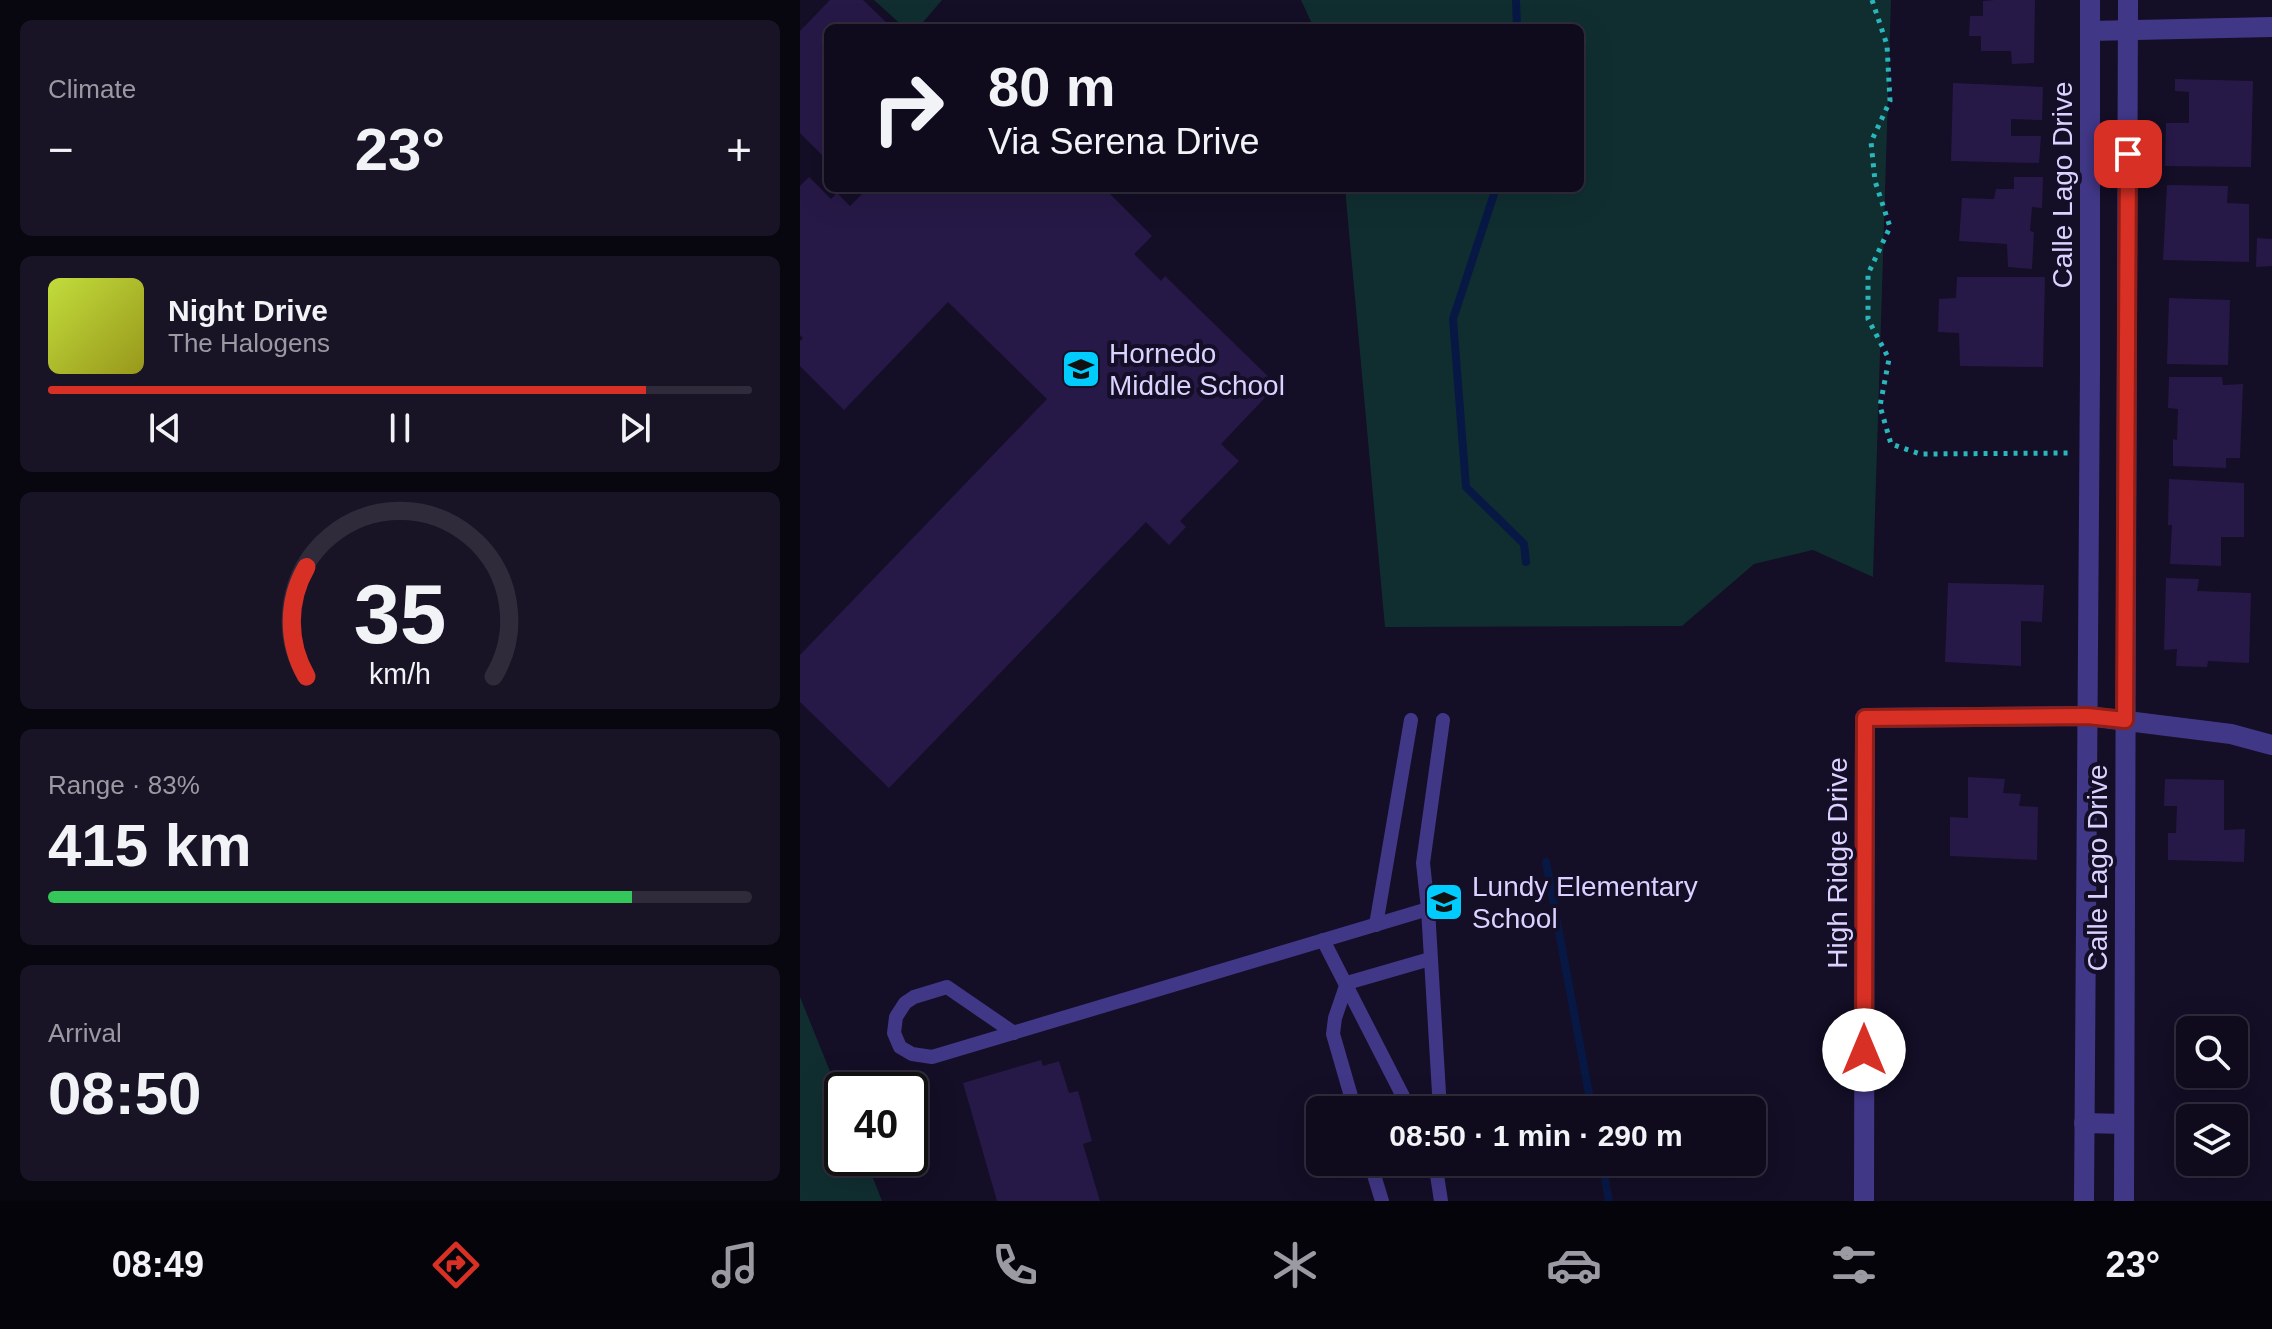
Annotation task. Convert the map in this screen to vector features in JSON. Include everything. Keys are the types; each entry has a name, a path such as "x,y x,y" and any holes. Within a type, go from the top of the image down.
{"street":[{"name":"Calle Lago Drive","path":"2084,1201 2090,0"},
{"name":"Calle Lago Drive","path":"2124,1201 2128,0"},
{"path":"2090,31 2272,27"},
{"path":"2090,370 2127,372"},
{"path":"2087,716 2231,734 2272,745"},
{"name":"High Ridge Drive","path":"1864,1201 1865,718 2087,716"},
{"path":"2084,1123 2124,1124"}],"lane":[{"path":"1376,925 1411,720"},
{"path":"1439,1096 1423,863 1443,720"},
{"path":"1014,1033 947,987 914,997 905,1003 896,1017 894,1033 900,1047 912,1054 932,1057 1014,1033 1323,940 1376,925 1428,909"},
{"path":"1323,940 1403,1096"},
{"path":"1347,983 1430,959"},
{"path":"1347,983 1333,1034 1351,1096"},
{"path":"1374,1176 1382,1201"},
{"path":"1437,1176 1441,1201"}],"path":[{"path":"1872,0 1887,45 1890,101 1871,142 1875,181 1890,227 1868,274 1868,319 1889,359 1880,406 1891,444 1920,454 2089,453"}],"green space":[{"path":"874,0 942,0 921,24 901,24"},
{"path":"1301,0 1891,0 1873,577 1813,550 1754,564 1682,626 1385,627 1345,192 1584,192 1584,24 1312,24"},
{"path":"800,997 830,1072 824,1072 824,1176 872,1176 882,1201 800,1201"}],"building":[{"path":"830,0 863,0 888,24 824,24 824,157 800,133 800,31"},
{"path":"2035,0 2034,63 2012,64 2011,51 1981,51 1981,36 1969,36 1970,16 1983,16 1983,1"},
{"path":"2175,79 2253,81 2251,167 2165,166 2166,123 2189,123 2189,92 2175,91"},
{"path":"1953,83 2043,87 2042,120 2011,119 2011,136 2041,136 2039,163 1951,161"},
{"name":"Hornedo Middle School","path":"809,177 831,199 837,193 850,206 862,194 860,192 1108,192 1152,236 1134,254 1161,281 1165,276 1277,385 1221,444 1239,461 1180,521 1186,527 1169,545 1146,522 889,788 800,702 800,655 1047,399 948,302 844,410 800,366 800,341 803,338 800,335 800,186"},
{"path":"2014,177 2043,177 2042,208 2032,207 2032,269 2008,267 2007,244 1959,241 1962,198 1994,199 1996,189 2014,189"},
{"path":"2167,185 2228,186 2227,203 2249,204 2249,262 2163,260"},
{"path":"2257,238 2272,239 2272,266 2256,267"},
{"path":"1957,277 2045,277 2043,367 1960,366 1959,333 1938,332 1939,299 1956,298"},
{"path":"2169,298 2230,300 2228,365 2167,364"},
{"path":"2169,377 2222,377 2223,385 2243,384 2240,458 2226,458 2226,468 2173,466 2178,409 2168,408"},
{"path":"2169,479 2244,483 2244,537 2221,537 2221,566 2170,564 2172,525 2168,525"},
{"path":"2166,578 2199,579 2197,591 2251,593 2249,663 2208,661 2207,667 2176,666 2177,649 2164,650"},
{"path":"1948,583 2044,585 2042,622 2021,621 2021,666 1945,662"},
{"path":"1968,777 2005,779 2003,793 2021,794 2019,806 2038,807 2037,860 1950,856 1950,817 1968,818"},
{"path":"2165,779 2224,780 2224,830 2245,829 2244,862 2168,860 2168,833 2176,833 2177,806 2164,806"},
{"path":"1041,1060 1043,1066 1059,1061 1069,1093 1078,1091 1092,1141 1083,1144 1100,1201 997,1201 963,1083"}],"waterway":[{"path":"1516,0 1517,24"},
{"path":"1495,192 1453,319 1466,487 1524,544 1526,562"},
{"path":"1546,862 1589,1096"},
{"path":"1605,1176 1609,1201"}],"place":[{"name":"Hornedo Middle School","path":"1081,369"},
{"name":"Lundy Elementary School","path":"1444,902"}],"route":[{"path":"1864,1050 1865,718 2087,716 2125,720 2128,154"}]}
